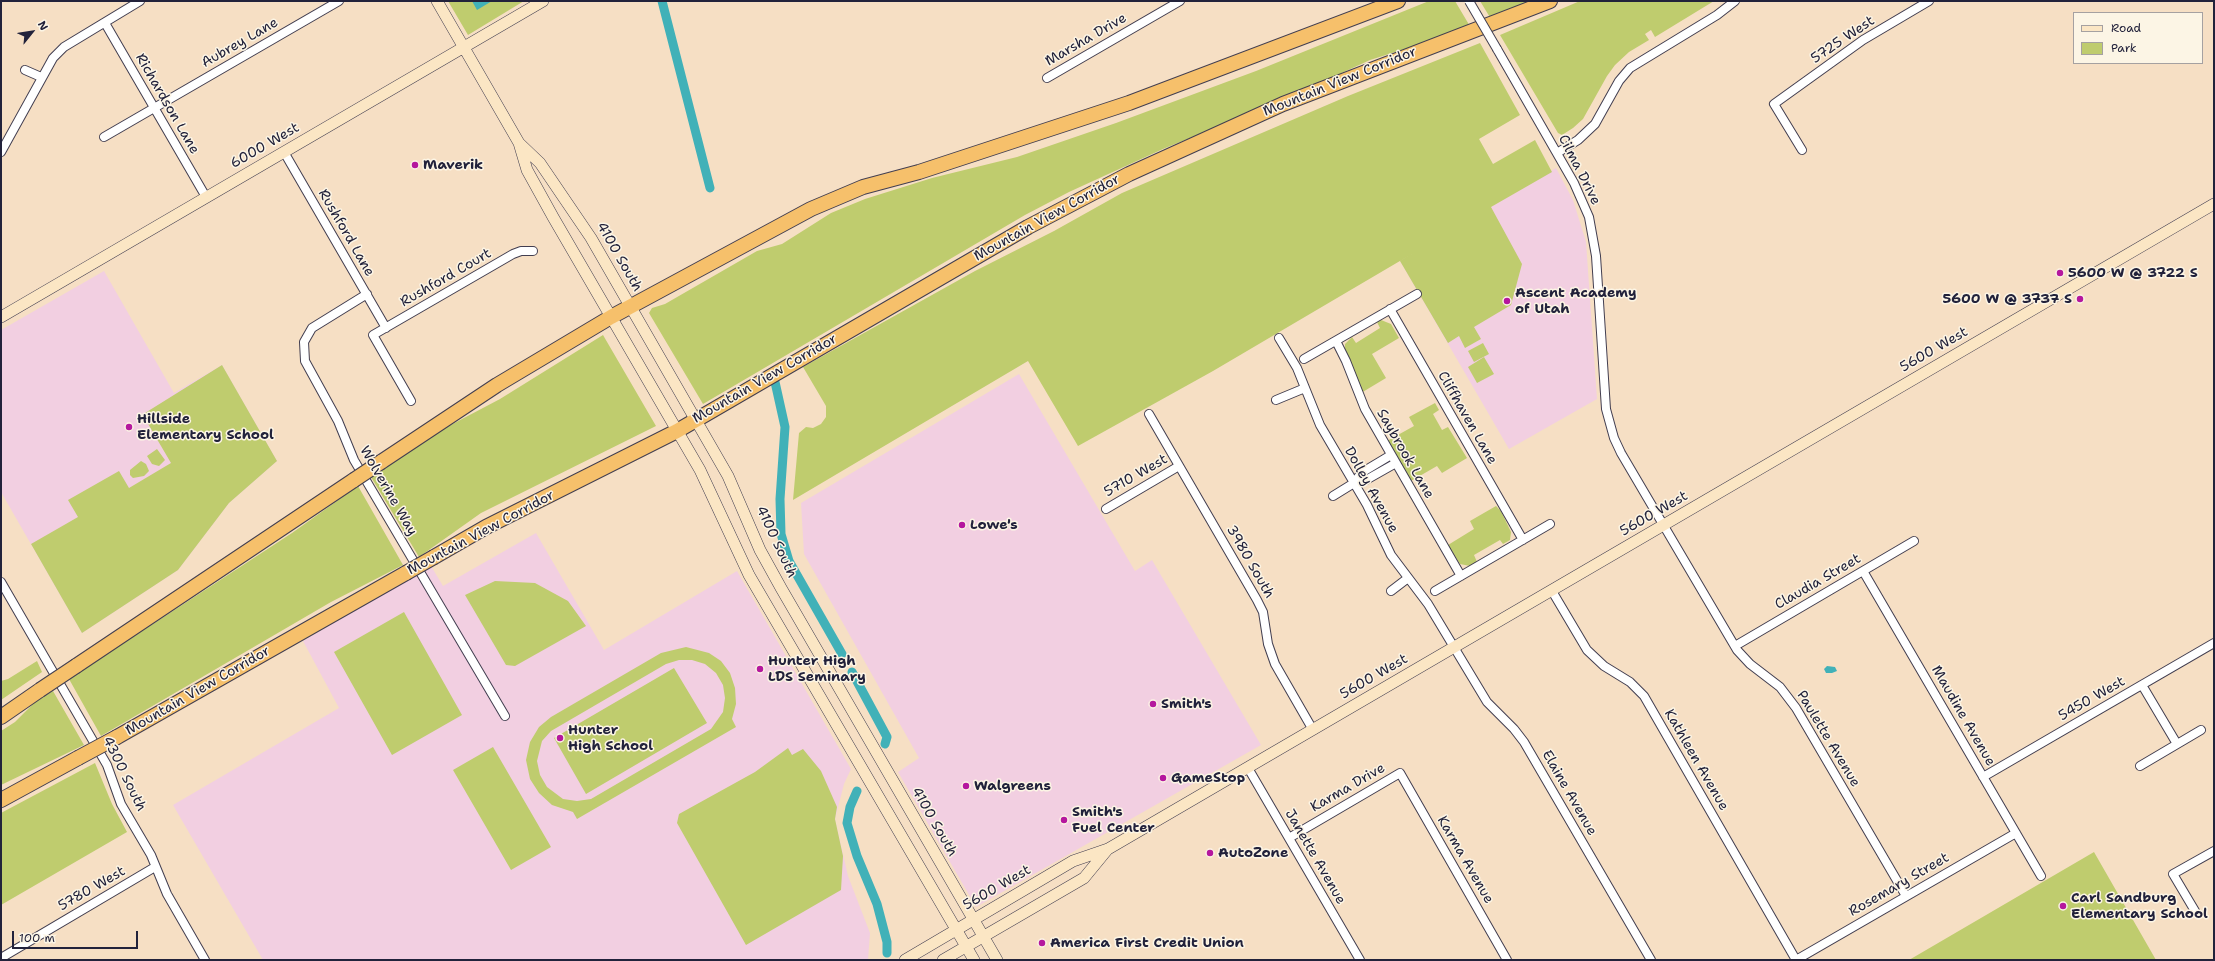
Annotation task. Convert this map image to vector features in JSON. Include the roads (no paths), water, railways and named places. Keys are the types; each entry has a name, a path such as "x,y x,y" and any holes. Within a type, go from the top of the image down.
{"highway":[{"path":"1,717 498,385 630,306 811,209 863,187 918,172 1129,104 1398,1"},
{"name":"Mountain View Corridor","path":"1,800 117,737 486,527 677,430 1028,227 1136,171 1296,99 1550,1"}],"main road":[{"name":"4100 South","path":"437,1 519,143 527,170 677,430 715,501 749,575 974,960"},
{"name":"6000 West","path":"1,316 543,1"},
{"name":"4100 South","path":"519,143 540,163 591,238 728,476 760,550 777,581 997,960"},
{"name":"5600 West","path":"905,960 1073,861 1108,849 2214,204"},
{"name":"5600 West","path":"943,960 1084,878 1108,849"}],"street":[{"path":"1,152 41,77 58,52 140,1"},
{"name":"Aubrey Lane","path":"104,137 339,1"},
{"name":"Marsha Drive","path":"1047,78 1180,1"},
{"name":"Cilma Drive","path":"1469,1 1579,194 1592,230 1597,267 1604,388 1612,430 1625,461 1664,525"},
{"path":"1557,153 1578,140 1593,127 1619,81 1630,68 1717,15 1735,1"},
{"name":"5725 West","path":"1802,150 1774,104 1862,40 1929,1"},
{"name":"Richardson Lane","path":"104,23 206,197"},
{"path":"25,70 41,77"},
{"name":"Rushford Lane","path":"284,152 386,328"},
{"name":"Rushford Court","path":"411,401 373,335 513,254 521,251 533,251"},
{"name":"Wolverine Way","path":"366,294 312,328 304,342 305,361 338,421 354,460 505,716"},
{"path":"1304,359 1417,294"},
{"name":"Cliffhaven Lane","path":"1390,309 1523,540"},
{"name":"Dolley Avenue","path":"1279,338 1294,362 1320,425 1354,483 1392,555 1428,604 1455,648"},
{"name":"Saybrook Lane","path":"1336,341 1346,361 1362,404 1461,576"},
{"path":"1276,400 1305,388"},
{"name":"3980 South","path":"1149,414 1257,600 1263,612 1268,644 1275,664 1313,730"},
{"path":"1354,483 1361,473 1391,455"},
{"path":"1333,496 1354,483 1366,480 1396,463"},
{"name":"5710 West","path":"1106,509 1180,466"},
{"path":"1435,591 1550,524"},
{"name":"Paulette Avenue","path":"1664,525 1735,646 1743,657 1780,687 1796,708 1906,896"},
{"name":"Claudia Street","path":"1735,646 1914,541"},
{"name":"Maudine Avenue","path":"1863,570 2040,876"},
{"path":"1391,591 1408,578"},
{"name":"4300 South","path":"1,582 107,765 122,804 151,855 167,894 204,960"},
{"name":"Kathleen Avenue","path":"1552,591 1587,650 1604,666 1630,682 1644,696 1796,960"},
{"name":"5450 West","path":"1984,777 2214,643"},
{"name":"Elaine Avenue","path":"1455,648 1486,702 1514,729 1524,742 1651,960"},
{"path":"2142,685 2177,744"},
{"path":"2140,766 2201,730"},
{"name":"Janette Avenue","path":"1248,768 1360,960"},
{"name":"Karma Drive","path":"1289,838 1400,773"},
{"name":"Karma Avenue","path":"1400,773 1507,960"},
{"name":"Rosemary Street","path":"1796,960 2016,833"},
{"path":"2195,911 2173,874 2214,851"},
{"name":"5780 West","path":"1,958 155,867"}],"water":[{"path":"472,1 492,1 477,10"},
{"path":"1827,666 1835,667 1837,671 1826,673 1824,669"}],"waterway":[{"path":"662,1 710,188"},
{"path":"775,382 785,427 780,499 781,534 789,561 842,654"},
{"path":"852,672 887,737 885,744"},
{"path":"857,791 850,807 847,823 857,856 877,904 887,942 887,953"}],"place":[{"name":"Maverik","path":"415,165"},
{"name":"5600 W @ 3722 S","path":"2060,273"},
{"name":"5600 W @ 3737 S","path":"2080,299"},
{"name":"Ascent Academy of Utah","path":"1507,301"},
{"name":"Hillside Elementary School","path":"129,427"},
{"name":"Lowe's","path":"962,525"},
{"name":"Hunter High LDS Seminary","path":"760,669"},
{"name":"Smith's","path":"1153,704"},
{"name":"Hunter High School","path":"560,738"},
{"name":"GameStop","path":"1163,778"},
{"name":"Walgreens","path":"966,786"},
{"name":"Smith's Fuel Center","path":"1064,820"},
{"name":"AutoZone","path":"1210,853"},
{"name":"Carl Sandburg Elementary School","path":"2063,906"},
{"name":"America First Credit Union","path":"1042,943"}]}
